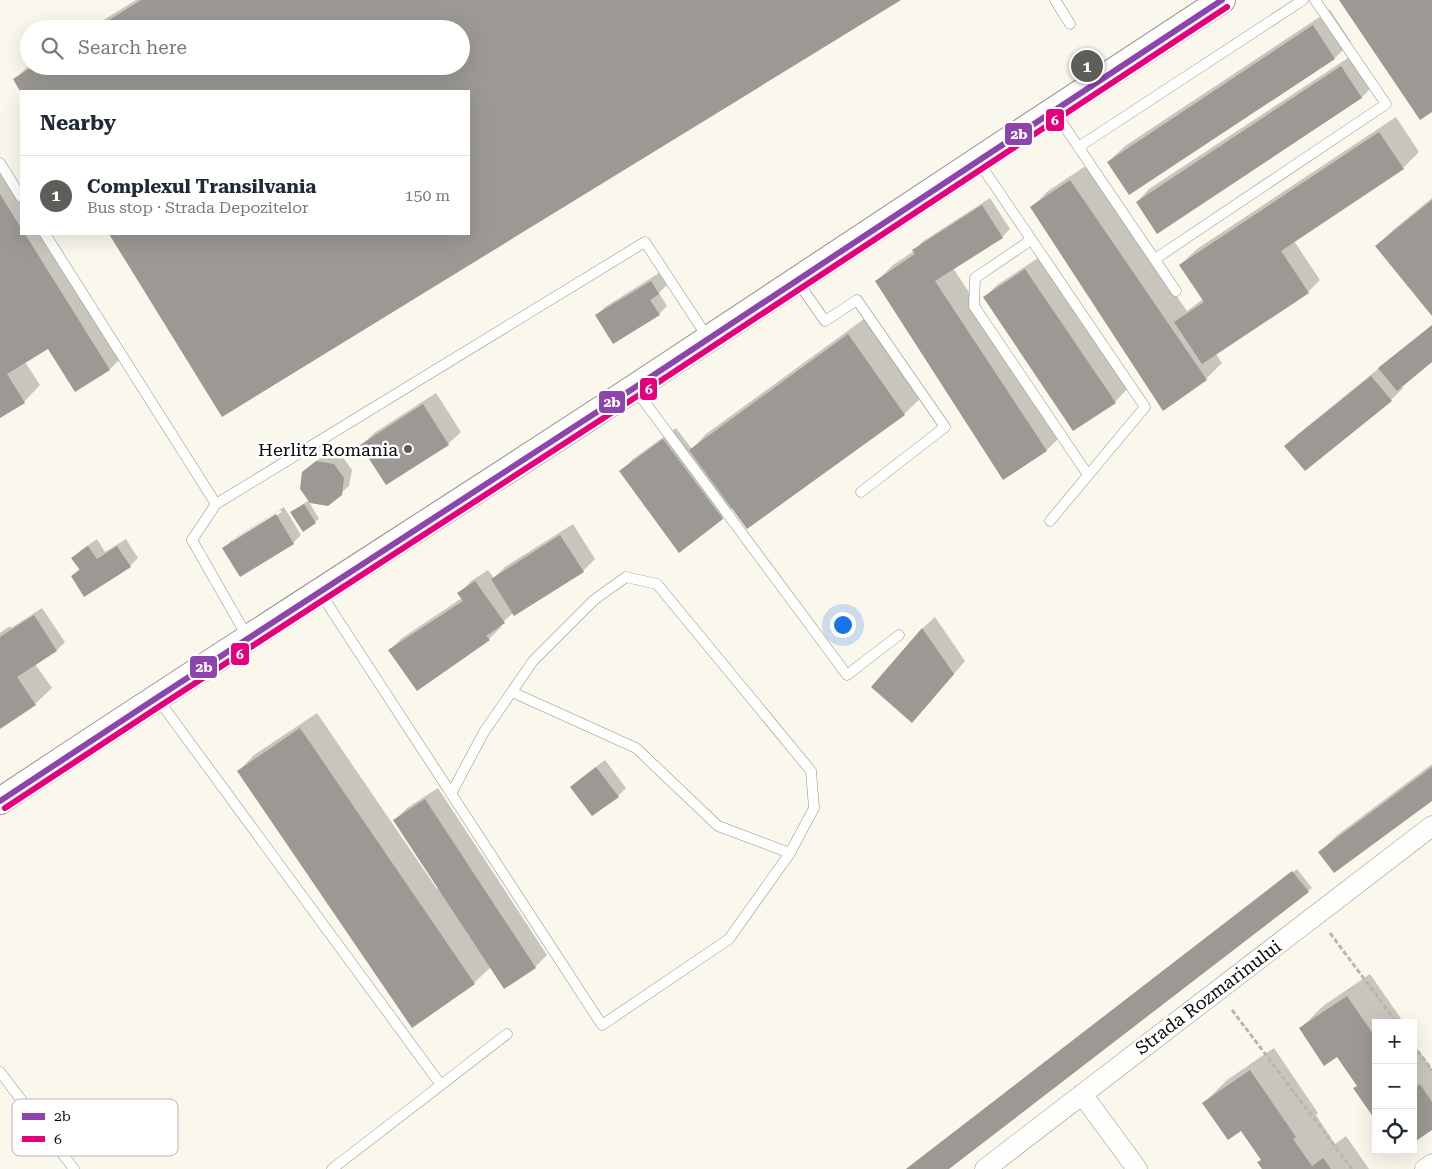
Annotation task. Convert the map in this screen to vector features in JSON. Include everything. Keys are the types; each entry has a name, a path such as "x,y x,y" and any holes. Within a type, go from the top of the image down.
{"street":[{"path":"0,801 156,697 709,339 977,160 1222,0"},
{"name":"Strada Rozmarinului","path":"985,1169 1432,826"},
{"path":"1082,1094 1137,1169"},
{"path":"1425,1169 1432,1164"}],"lane":[{"path":"1055,0 1070,24"},
{"path":"1080,146 1303,0"},
{"path":"1155,259 1386,104 1315,0"},
{"path":"1054,110 1176,291"},
{"path":"977,160 1145,407 1050,521"},
{"path":"0,163 20,195"},
{"path":"46,235 216,504"},
{"path":"1031,240 975,278 974,306 1088,475"},
{"path":"248,638 192,540 216,504 646,242 709,339"},
{"path":"796,280 825,321 856,300 945,427 861,492"},
{"path":"634,388 847,675 899,635"},
{"path":"320,591 451,794 602,1025 729,939 790,853 814,808 811,771 656,584 626,577 594,600 533,661 484,732 451,794"},
{"path":"512,692 636,748 718,826 790,853"},
{"path":"156,697 440,1085"},
{"path":"332,1169 507,1034"},
{"path":"0,1072 21,1099"},
{"path":"64,1156 74,1169"}],"path":[{"path":"1328,931 1394,1019"},
{"path":"1229,1006 1352,1169"},
{"path":"1417,1050 1432,1070"}],"building":[{"path":"141,0 901,0 222,417 110,235 470,235 470,90 20,91 13,79 20,75 470,75 470,20 109,20"},
{"path":"1339,0 1432,0 1432,112 1420,120"},
{"path":"1313,25 1335,59 1129,195 1107,162"},
{"path":"1341,66 1362,98 1157,234 1136,202"},
{"path":"1379,132 1404,169 1281,251 1309,293 1202,364 1174,322 1204,302 1179,265"},
{"path":"1070,180 1207,380 1163,411 1030,207"},
{"path":"0,194 20,226 20,235 26,235 110,370 75,392 48,349 7,374 25,403 0,418"},
{"path":"1432,200 1432,316 1375,246"},
{"path":"982,205 1003,238 935,281 1047,451 1003,480 875,281 915,254 912,250"},
{"path":"1025,269 1116,403 1073,431 983,297"},
{"path":"651,281 659,294 650,300 660,315 613,344 595,315"},
{"path":"1432,325 1432,362 1397,391 1378,368"},
{"path":"848,334 905,415 747,529 689,450"},
{"path":"1371,376 1392,401 1305,471 1284,446"},
{"path":"423,404 449,445 386,485 360,445"},
{"path":"663,439 723,519 679,553 619,471"},
{"path":"316,461 334,464 344,478 342,495 328,506 310,503 300,489 302,472"},
{"path":"304,504 316,523 303,532 290,512"},
{"path":"276,514 294,544 240,577 222,548"},
{"path":"560,535 584,572 514,616 491,579"},
{"path":"88,546 97,559 117,546 131,567 84,597 71,576 80,570 71,558"},
{"path":"475,581 505,623 486,636 490,640 417,691 388,650 463,601 457,593"},
{"path":"34,615 57,651 17,677 36,705 0,729 0,637"},
{"path":"922,628 954,674 912,723 871,687"},
{"path":"300,728 475,984 412,1028 237,771"},
{"path":"596,767 619,797 592,816 570,787"},
{"path":"1432,767 1432,801 1334,873 1318,852"},
{"path":"425,799 536,968 504,989 393,820"},
{"path":"1292,871 1309,892 949,1169 906,1169"},
{"path":"1347,996 1372,1032 1372,1115 1353,1088 1357,1086 1337,1057 1324,1066 1299,1028"},
{"path":"1250,1070 1296,1137 1293,1139 1312,1166 1323,1158 1331,1169 1262,1169 1257,1162 1261,1160 1241,1131 1228,1140 1202,1103"},
{"path":"1420,1084 1432,1102 1432,1130 1417,1140 1417,1109 1417,1086"}],"transit line":[{"name":"2b","path":"0,801 634,388 1222,0"},
{"name":"6","path":"5,808 639,395 1227,7"}],"place":[{"name":"Complexul Transilvania","path":"1087,66"},
{"name":"Herlitz Romania","path":"408,449"}]}
